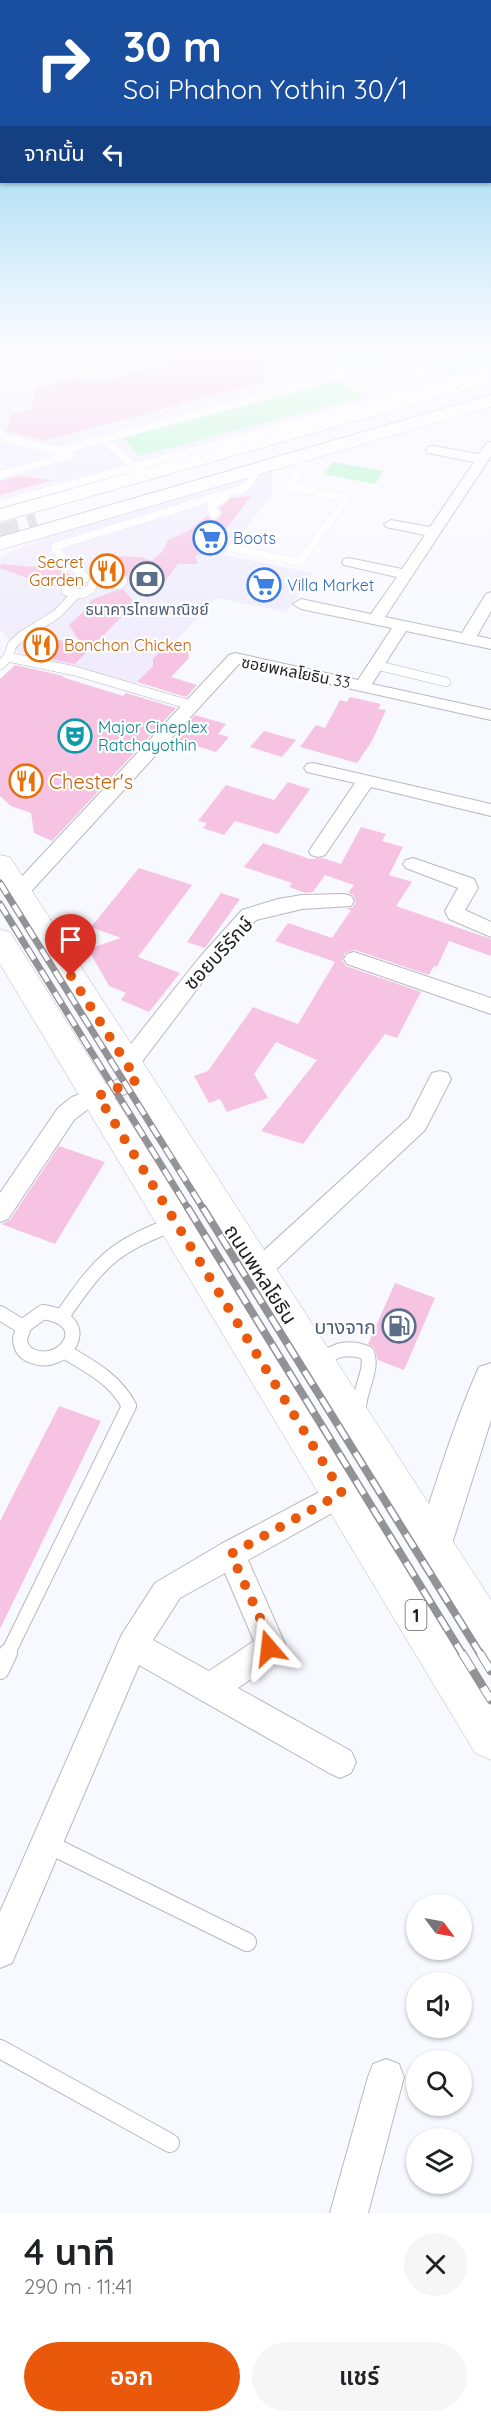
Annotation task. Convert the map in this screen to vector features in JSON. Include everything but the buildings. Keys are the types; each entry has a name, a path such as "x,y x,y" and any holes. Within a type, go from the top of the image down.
{"main road":[{"path":"0,516 139,471 202,453"},
{"path":"0,544 22,528 267,453"},
{"path":"22,528 280,453"},
{"path":"22,528 308,453"},
{"name":"ถนนพหลโยธิน","path":"0,864 16,898 132,1072 491,1639"},
{"name":"1","path":"5,957 98,1096 491,1737"}],"street":[{"path":"451,453 482,459"},
{"path":"376,619 486,453"},
{"path":"391,524 434,532"},
{"path":"349,562 406,574"},
{"path":"467,639 491,597"},
{"path":"301,604 491,644"},
{"path":"363,685 402,625"},
{"name":"ซอยพหลโยธิน 33","path":"16,898 235,658 491,715"},
{"path":"313,768 366,781 425,791 491,810"},
{"path":"318,851 366,781"},
{"path":"413,864 467,884 468,888 455,911 456,914 491,930"},
{"name":"ซอยบริรักษ์","path":"132,1072 206,963 249,915 278,906 302,902 344,901"},
{"path":"354,959 491,1006"},
{"path":"0,1212 66,1114 80,1103 98,1096 132,1072"},
{"path":"258,1271 417,1124 440,1078"},
{"path":"434,1547 482,1430 491,1378"},
{"path":"0,1951 133,1645 170,1588 342,1493"},
{"path":"210,1689 269,1648 270,1644 231,1554"},
{"path":"133,1645 340,1762"},
{"path":"349,2213 386,2077"}],"lane":[{"path":"0,475 70,453"},
{"path":"119,453 139,471"},
{"path":"231,548 299,562 345,501 343,498 291,487 290,483 302,469 295,457"},
{"path":"0,665 8,657 12,645 23,635 57,614 75,595 89,591 89,580 55,549 56,546 241,489 249,484 258,468"},
{"path":"0,504 139,471"},
{"path":"214,515 212,506 231,495"},
{"path":"107,579 109,583 117,585 123,582 121,580"},
{"path":"75,595 66,591 66,586 89,580"},
{"path":"8,657 75,671 190,705"},
{"path":"376,665 446,682"},
{"path":"63,1316 82,1288 111,1257 132,1240 175,1224"},
{"path":"43,1312 54,1312 70,1322 73,1339 64,1351 50,1359 39,1359 29,1356 22,1349 19,1340 23,1327 33,1316 43,1312"},
{"path":"0,1313 23,1327"},
{"path":"0,1670 129,1406 125,1394 112,1382 64,1351"},
{"path":"46,1843 247,1942"},
{"path":"0,2049 170,2143"}],"shaded area":[{"path":"0,453 203,453 0,510 0,468 5,466 0,465"},
{"path":"272,469 272,495 224,555 313,573 287,612 216,598 133,687 19,653 0,629 0,557 51,534"}],"green space":[{"path":"333,462 384,471 375,484 324,474"}],"tunnel":[{"path":"0,534 37,523"}],"railway":[{"path":"0,883 204,1210"},
{"path":"0,904 189,1210"},
{"path":"188,1208 463,1655"},
{"path":"203,1208 481,1655"},
{"path":"462,1653 491,1700"},
{"path":"480,1653 491,1671"}],"place":[{"name":"Boots","path":"210,538"},
{"name":"Secret Garden","path":"107,571"},
{"name":"ธนาคารไทยพาณิชย์","path":"147,579"},
{"name":"Villa Market","path":"264,585"},
{"name":"Bonchon Chicken","path":"41,645"},
{"name":"Major Cineplex Ratchayothin","path":"75,736"},
{"name":"Chester's","path":"26,781"},
{"name":"บางจาก","path":"399,1326"}],"route":[{"path":"71,976 137,1080 98,1096 342,1493 231,1554 270,1640 269,1648"}]}
